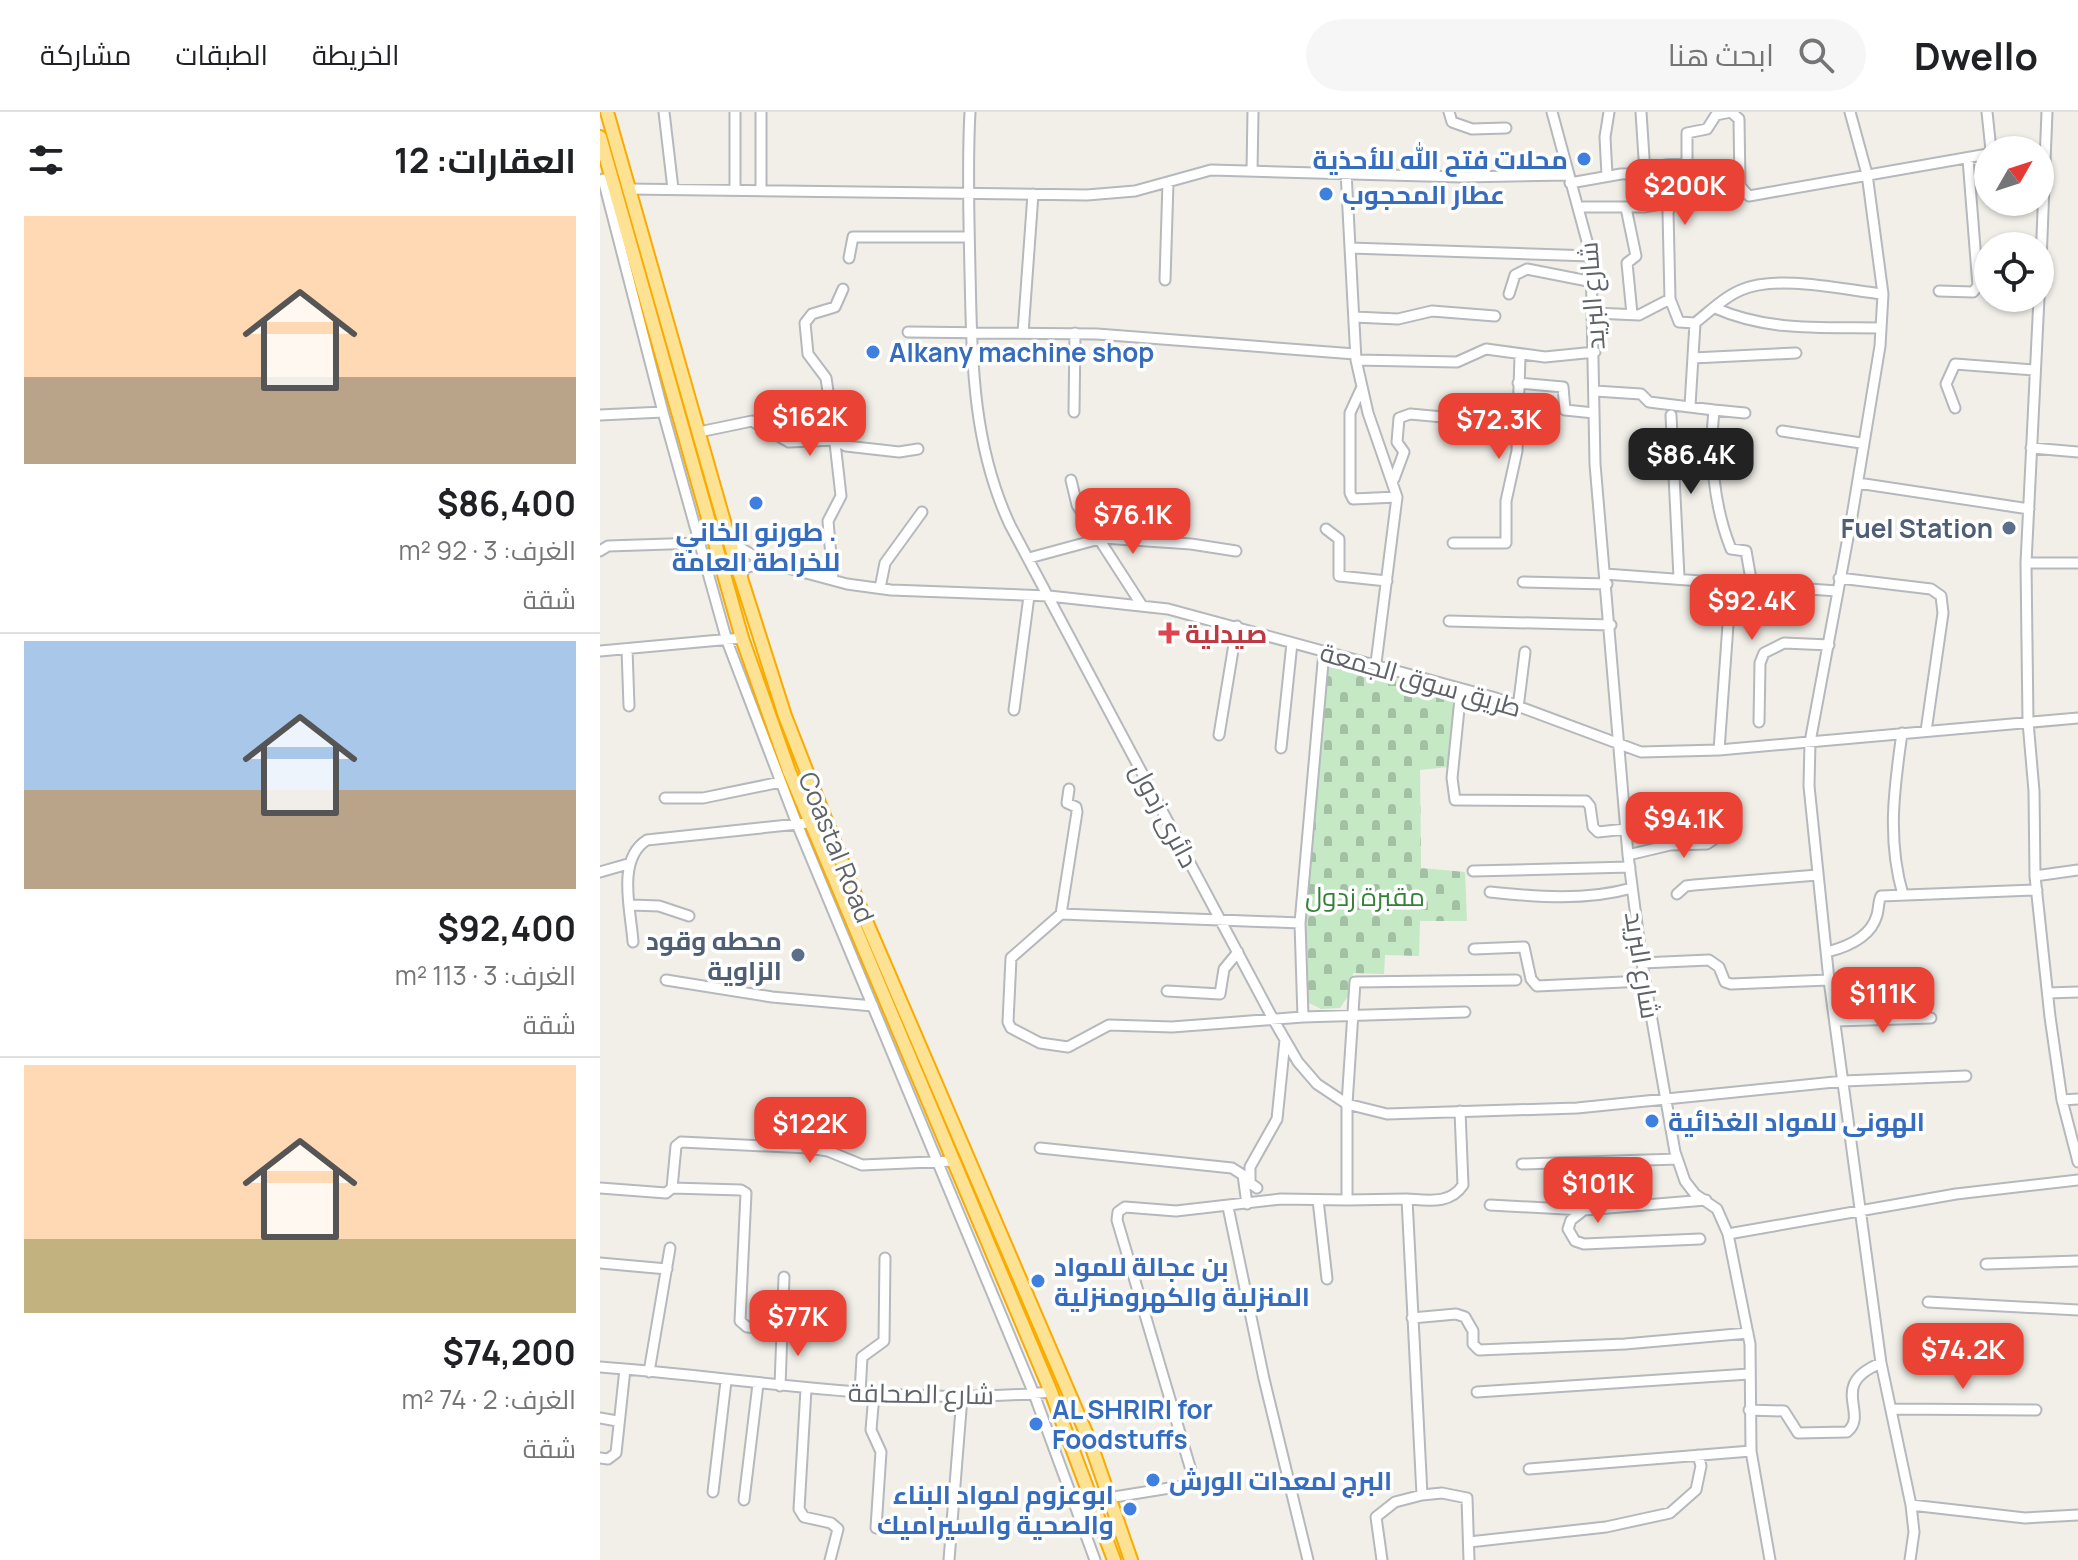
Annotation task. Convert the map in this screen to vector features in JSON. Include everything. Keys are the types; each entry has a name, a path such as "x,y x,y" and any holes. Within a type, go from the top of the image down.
{"highway":[{"name":"Coastal Road","path":"607,112 730,542 785,716 825,821 1090,1442 1131,1560"},
{"name":"Coastal Road","path":"600,137 605,179 650,320 742,638 803,823 953,1161 1051,1392 1114,1560"},
{"path":"650,320 665,315"}],"street":[{"path":"664,112 673,189"},
{"path":"735,112 735,189"},
{"path":"761,112 761,190"},
{"name":"دائرى زدول","path":"970,112 971,334 977,421 1002,509 1273,1019 1308,1075 1347,1104 1387,1114 1577,1108 1844,1081 1966,1076"},
{"path":"1252,171 1253,112"},
{"path":"1449,112 1452,122 1464,128 1506,128"},
{"name":"شارع البريد","path":"1552,112 1591,256 1595,313 1594,413 1628,855 1642,963 1664,1100 1677,1159 1685,1181 1695,1194 1721,1214 1728,1234 1748,1333 1751,1451 1770,1560"},
{"path":"1607,175 1605,137 1609,112"},
{"path":"1641,112 1645,173"},
{"path":"628,189 969,195 1114,193 1211,170 1568,179 1645,173 1687,163 1687,133 1707,129 1716,115 1731,112 1739,119 1741,190"},
{"path":"1850,112 1867,174 1883,294 1881,328 1861,443 1858,483 1810,742 1809,786 1829,980 1881,1363 1911,1505 1914,1532 1910,1560"},
{"path":"1987,112 1989,136"},
{"path":"2044,136 2047,112"},
{"path":"1580,207 1626,208 1672,202 1693,190 1741,190 1752,197 1974,157"},
{"path":"1939,291 1973,292 1978,286 1968,159"},
{"path":"1346,172 1356,357 1361,389 1394,479 1397,497 1376,663"},
{"path":"605,179 663,412 727,641 781,782 803,823 873,1006 1034,1394 1095,1560"},
{"path":"1165,280 1168,182"},
{"path":"1023,333 1033,194"},
{"path":"1672,202 1668,212 1670,299 1679,322 1695,323 1739,291 1766,286 1815,285 1883,294"},
{"path":"1626,208 1636,256 1627,263 1632,314"},
{"path":"849,258 853,237 969,237"},
{"path":"1350,248 1591,256"},
{"path":"1509,294 1515,275 1527,269 1593,282"},
{"path":"833,580 828,521 841,496 835,440 826,378 810,358 805,323 812,314 835,307 843,289"},
{"path":"1595,313 1639,315 1670,299"},
{"path":"1715,308 1744,321 1810,330 1827,325 1881,328"},
{"path":"1354,317 1398,319 1432,311 1495,316"},
{"path":"2038,312 2026,563 2028,722 2034,791 2035,876 2062,1100 2078,1162"},
{"path":"1690,406 1695,323"},
{"path":"908,332 1075,333 1356,357 1457,362 1486,349 1520,356 1595,352"},
{"path":"1074,412 1075,333"},
{"path":"1693,358 1796,353"},
{"path":"1453,543 1504,546 1506,543 1506,501 1514,477 1520,414 1520,356"},
{"path":"1955,408 1946,384 1955,364 2034,370"},
{"path":"1518,383 1563,387 1565,410 1594,413"},
{"path":"1361,389 1350,413 1350,493 1353,499 1397,497"},
{"path":"1595,391 1641,394 1649,402 1745,413"},
{"path":"1714,410 1711,451 1718,501 1731,549 1746,551 1750,556 1752,585"},
{"path":"600,415 663,412"},
{"path":"1394,479 1404,452 1397,442 1399,418 1410,414 1443,417 1459,412 1520,414"},
{"path":"1671,415 1679,577"},
{"path":"699,432 752,421 789,442 835,440 846,446 899,452 918,449"},
{"path":"1782,431 1861,443"},
{"path":"2031,448 2078,452"},
{"path":"1071,480 1077,505 1141,604"},
{"path":"1858,483 2029,509"},
{"path":"880,588 885,563 922,512"},
{"path":"1326,529 1339,539 1339,576 1387,581"},
{"path":"1029,558 1098,538 1183,543 1236,551"},
{"name":"طريق سوق الجمعة","path":"730,542 765,562 833,580 880,588 1141,604 1376,663 1652,753 1719,750 2078,718"},
{"path":"600,551 608,546 699,543"},
{"path":"741,578 745,568 765,562"},
{"path":"2026,563 2078,563"},
{"path":"1523,582 1679,577 1837,591"},
{"path":"1839,578 1931,589 1941,596 1943,613 1926,731"},
{"path":"1719,750 1731,583"},
{"path":"1014,710 1029,596"},
{"path":"1449,621 1611,625"},
{"path":"1219,735 1237,626"},
{"path":"600,651 742,638"},
{"path":"1281,748 1292,643"},
{"path":"1759,722 1760,663 1764,653 1784,643 1829,645"},
{"path":"627,649 629,706"},
{"path":"1303,1017 1300,923 1324,651"},
{"path":"1518,708 1525,652"},
{"path":"1461,689 1451,788 1455,800 1586,801 1590,806 1593,827 1598,832 1626,829"},
{"path":"1902,733 1891,809 1893,845 1903,895"},
{"path":"665,798 703,798 781,782"},
{"path":"1069,789 1067,803 1077,809 1061,914 1011,958 1008,1022 1011,1028 1036,1041 1068,1047 1109,1025 1172,1027 1353,1013 1465,1012"},
{"path":"633,942 628,864 638,845 647,840 825,821"},
{"path":"1628,855 1670,845 1707,844 1723,833"},
{"path":"600,872 628,864"},
{"path":"1473,871 1630,867"},
{"path":"2035,876 2078,870"},
{"path":"1677,894 1686,886 1817,875"},
{"path":"1490,892 1554,897 1609,895 1632,888"},
{"path":"1827,952 1854,942 1864,934 1876,919 1880,897 2037,890"},
{"path":"631,905 659,906 689,916"},
{"path":"1061,914 1300,923"},
{"path":"1474,949 1524,947 1531,979 1537,986 1645,981"},
{"path":"1167,991 1220,994 1224,969 1238,952"},
{"path":"1642,963 1709,960 1719,967 1725,982 1731,984 1829,980"},
{"path":"666,980 772,997 873,1006"},
{"path":"1347,1200 1347,1104 1355,982 1516,980"},
{"path":"2048,993 2078,992"},
{"path":"1836,1021 1931,1018"},
{"path":"1257,1188 1250,1183 1250,1167 1277,1119 1285,1040"},
{"path":"2062,1100 2078,1099"},
{"path":"1108,1498 1188,1485 1193,1477 1117,1215 1125,1207 1176,1211 1281,1199 1440,1201 1458,1193 1463,1185 1460,1111"},
{"path":"672,1188 676,1146 681,1142 809,1148 828,1151 862,1165 953,1161"},
{"path":"1040,1148 1232,1168 1243,1175 1247,1204"},
{"path":"1522,1164 1677,1159"},
{"path":"1728,1234 1860,1209 2078,1180"},
{"path":"600,1188 666,1193 672,1188 741,1190 746,1193 740,1321 747,1327 783,1330"},
{"path":"1407,1199 1422,1495"},
{"path":"1318,1200 1327,1279"},
{"path":"1490,1205 1584,1210 1706,1200"},
{"path":"1228,1207 1264,1379 1308,1560"},
{"path":"1584,1210 1571,1220 1568,1229 1575,1241 1584,1244 1700,1239"},
{"path":"649,1372 670,1248"},
{"path":"860,1393 862,1357 884,1341 885,1258"},
{"path":"1986,1264 2078,1261"},
{"path":"600,1263 667,1269"},
{"path":"780,1386 784,1277"},
{"path":"1928,1302 2078,1310"},
{"path":"1412,1318 1456,1314 1465,1317 1473,1331 1473,1344 1479,1350 1625,1344 1748,1333"},
{"path":"1749,1410 1784,1411 1798,1433 1847,1432 1852,1424 1852,1385 1863,1370 1881,1363"},
{"name":"شارع الصحافة","path":"600,1367 874,1394 962,1397 1051,1392"},
{"path":"600,1458 608,1459 616,1453 617,1421 625,1369"},
{"path":"1477,1392 1749,1374"},
{"path":"713,1492 726,1381"},
{"path":"744,1500 758,1384"},
{"path":"806,1389 799,1509 804,1517 831,1523 838,1529 830,1560"},
{"path":"874,1394 871,1430 881,1452 876,1528"},
{"path":"949,1560 962,1397"},
{"path":"1891,1409 2036,1410"},
{"path":"600,1418 617,1421"},
{"path":"1529,1469 1751,1451"},
{"path":"1469,1542 1606,1527 1670,1513 1696,1490 1701,1466 1698,1455"},
{"path":"1382,1560 1376,1517 1395,1502 1442,1493 1467,1498 1469,1560"},
{"path":"1911,1505 2025,1518 2078,1515"}],"green space":[{"name":"مقبرة زدول","path":"1328,660 1457,695 1448,767 1420,770 1421,868 1465,872 1467,921 1420,921 1419,956 1385,955 1384,974 1353,973 1351,992 1340,1008 1321,1009 1307,1002 1304,904"}],"place":[{"name":"محلات فتح الله للأحذية","path":"1584,159"},
{"name":"عطار المحجوب","path":"1326,194"},
{"name":"Alkany machine shop","path":"873,352"},
{"name":"طورنو الخاني . للخراطة العامة","path":"756,503"},
{"name":"Fuel Station","path":"2009,528"},
{"name":"صيدلية","path":"1169,633"},
{"name":"محطه وقود الزاوية","path":"798,955"},
{"name":"الهونى للمواد الغذائية","path":"1652,1121"},
{"name":"بن عجالة للمواد المنزلية والكهرومنزلية","path":"1038,1281"},
{"name":"AL SHRIRI for Foodstuffs","path":"1036,1424"},
{"name":"البرج لمعدات الورش","path":"1153,1480"},
{"name":"ابوعزوم لمواد البناء والصحية والسيراميك","path":"1130,1509"}]}
